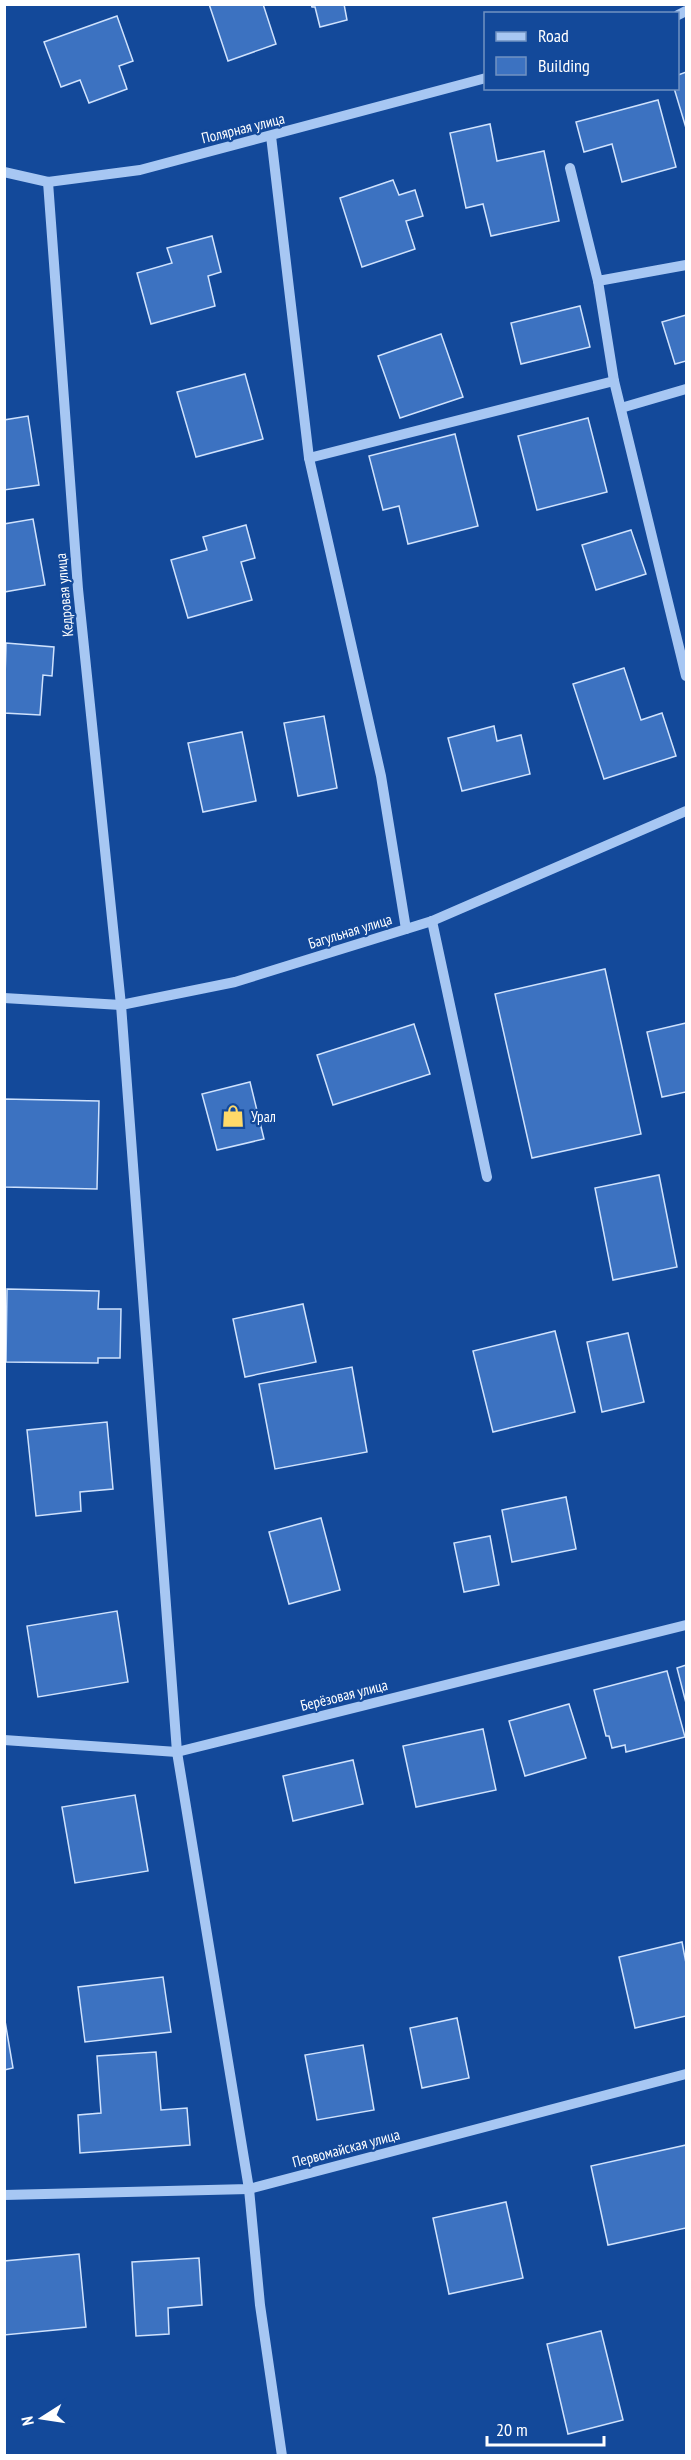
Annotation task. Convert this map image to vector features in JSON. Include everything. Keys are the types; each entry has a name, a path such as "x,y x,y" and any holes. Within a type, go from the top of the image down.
{"street":[{"name":"Полярная улица","path":"4,172 48,182 140,170 484,79"},
{"path":"271,136 309,458 381,776 406,929"},
{"path":"570,168 598,281 614,381 687,676"},
{"name":"Кедровая улица","path":"48,182 78,590 121,1005 177,1752 249,2189 260,2305 282,2456"},
{"path":"598,281 687,265"},
{"path":"309,458 614,381"},
{"path":"621,408 687,389"},
{"name":"Багульная улица","path":"4,998 121,1005 235,982 432,921 687,811"},
{"path":"432,921 487,1177"},
{"name":"Берёзовая улица","path":"4,1740 177,1752 687,1625"},
{"name":"Первомайская улица","path":"4,2195 249,2189 687,2074"}],"building":[{"path":"209,4 263,4 276,44 228,61"},
{"path":"311,4 344,4 347,20 320,27 315,7"},
{"path":"117,16 133,61 119,66 127,89 89,103 80,80 61,87 44,42"},
{"path":"686,72 686,128 675,90 679,90 679,75"},
{"path":"658,100 676,167 622,182 612,144 584,152 576,122"},
{"path":"490,124 497,161 544,151 559,221 491,236 483,204 466,208 450,133"},
{"path":"393,180 399,195 415,190 423,216 406,221 415,249 362,267 340,198"},
{"path":"212,236 221,272 208,276 215,306 151,324 137,273 172,263 167,248"},
{"path":"580,306 590,347 521,364 511,323"},
{"path":"686,315 686,361 675,364 662,322"},
{"path":"441,334 463,397 400,418 378,356"},
{"path":"245,374 263,439 196,457 177,392"},
{"path":"28,416 39,485 4,490 4,420"},
{"path":"588,418 607,492 537,510 518,436"},
{"path":"455,434 478,526 408,544 399,506 383,510 369,456"},
{"path":"33,519 45,585 4,592 4,524"},
{"path":"246,525 255,558 241,562 252,600 188,618 171,560 207,550 203,537"},
{"path":"631,530 646,574 596,590 582,545"},
{"path":"6,643 54,647 52,676 43,675 40,715 4,713"},
{"path":"624,668 641,720 662,713 676,756 604,779 573,684"},
{"path":"324,716 337,788 298,796 284,723"},
{"path":"494,726 497,741 521,735 530,774 462,791 448,738"},
{"path":"242,732 256,801 203,812 188,743"},
{"path":"605,969 641,1134 532,1158 495,994"},
{"path":"686,1023 686,1092 662,1097 647,1032"},
{"path":"414,1024 430,1074 333,1105 317,1055"},
{"name":"Урал","path":"250,1082 264,1139 217,1150 202,1094"},
{"path":"4,1099 99,1101 97,1189 4,1187"},
{"path":"659,1175 677,1267 613,1280 595,1188"},
{"path":"7,1289 99,1291 98,1309 121,1309 120,1358 98,1358 98,1363 6,1362"},
{"path":"303,1304 316,1362 245,1377 233,1319"},
{"path":"555,1331 575,1412 493,1432 473,1351"},
{"path":"628,1333 644,1402 602,1412 587,1342"},
{"path":"352,1367 367,1452 275,1469 259,1384"},
{"path":"107,1422 113,1489 80,1492 81,1511 36,1516 27,1430"},
{"path":"566,1497 576,1549 512,1562 502,1510"},
{"path":"321,1518 340,1590 289,1604 269,1532"},
{"path":"490,1536 499,1585 464,1592 454,1543"},
{"path":"117,1611 128,1682 38,1697 27,1626"},
{"path":"686,1665 686,1703 677,1668"},
{"path":"667,1671 685,1737 626,1752 625,1745 612,1748 609,1736 606,1736 594,1690"},
{"path":"569,1704 586,1758 525,1776 509,1721"},
{"path":"483,1729 496,1790 416,1807 403,1746"},
{"path":"353,1760 363,1804 293,1821 283,1776"},
{"path":"135,1795 148,1871 75,1883 62,1807"},
{"path":"682,1942 686,1963 686,2016 635,2028 619,1957"},
{"path":"163,1977 171,2032 85,2042 78,1987"},
{"path":"457,2018 469,2078 422,2088 410,2028"},
{"path":"4,2021 13,2068 4,2070"},
{"path":"363,2045 374,2110 317,2120 305,2055"},
{"path":"156,2052 161,2110 187,2108 190,2145 80,2153 78,2115 101,2113 97,2056"},
{"path":"686,2145 686,2228 608,2245 591,2166"},
{"path":"506,2202 523,2278 449,2294 433,2218"},
{"path":"79,2254 86,2327 4,2335 4,2261"},
{"path":"199,2258 202,2305 168,2308 169,2334 136,2336 132,2262"},
{"path":"601,2331 623,2420 568,2434 547,2344"}],"place":[{"name":"Урал","path":"233,1116"}]}
